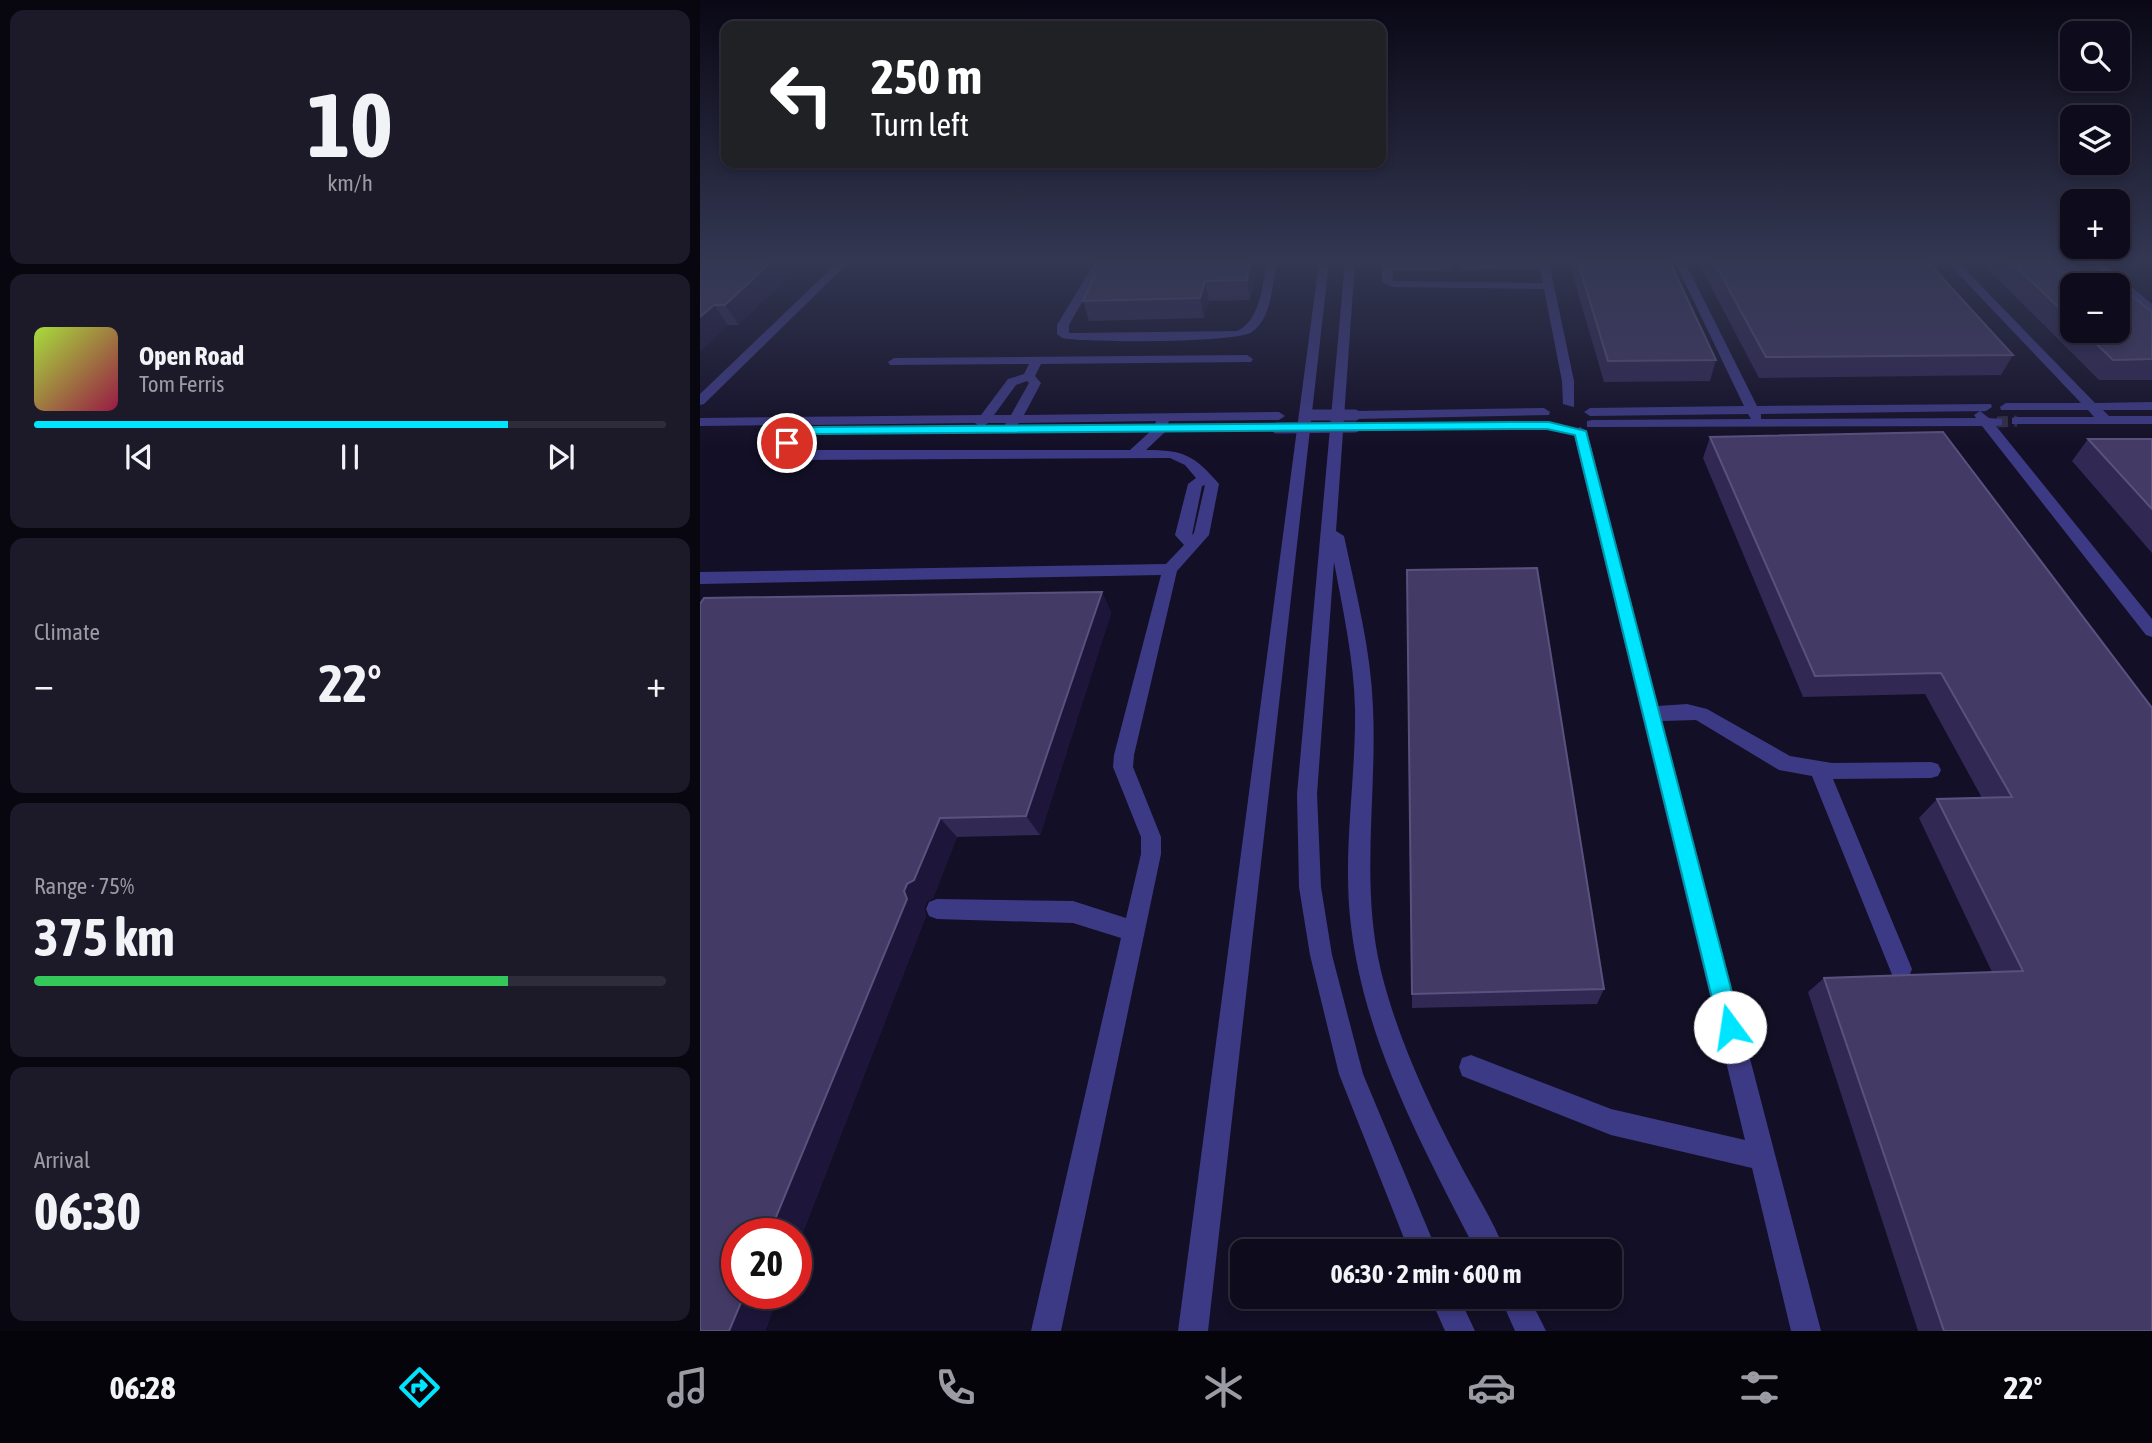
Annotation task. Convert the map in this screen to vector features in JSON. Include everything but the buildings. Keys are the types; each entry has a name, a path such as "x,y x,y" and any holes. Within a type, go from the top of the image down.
{"street":[{"path":"700,401 780,324"},
{"path":"1064,324 1063,334 1066,336 1212,337 1239,334 1253,324"},
{"path":"1193,1331 1316,324"},
{"path":"1346,324 1307,794 1310,887 1321,955 1351,1074 1418,1239"},
{"path":"1556,324 1569,404 1587,422 1652,714 1806,1331"},
{"path":"1711,324 1759,424"},
{"path":"2012,324 2105,420"},
{"path":"894,362 1247,359"},
{"path":"981,424 1012,382 1029,376 1037,361"},
{"path":"1012,424 1035,383 1029,376"},
{"path":"1546,419 1553,405 1569,404"},
{"path":"2006,407 2152,406"},
{"path":"700,422 802,426 1546,419 1563,432 1587,422 1752,410 1985,414"},
{"path":"1587,422 1759,424 1985,414"},
{"path":"1985,414 2152,631"},
{"path":"2017,421 2152,420"},
{"path":"1134,454 1162,423"},
{"path":"700,434 802,426"},
{"path":"802,426 786,449 793,456 1184,456 1193,461 1204,479 1212,484 1201,535 1170,569 1124,755 1124,767 1151,837 1151,854 1046,1331"},
{"path":"1331,519 1364,693 1360,897 1371,976 1393,1050 1413,1099 1484,1239"},
{"path":"700,578 1170,569"},
{"path":"1652,714 1687,711 1701,714 1786,764 1819,770 1931,770"},
{"path":"1819,770 1901,969"},
{"path":"937,909 1073,912 1133,931"},
{"path":"1471,1067 1611,1122 1763,1157"},
{"path":"1450,1309 1460,1331"},
{"path":"1520,1309 1531,1331"}],"tunnel":[{"path":"1997,422 2017,421"}],"route":[{"path":"787,443 797,431 1511,425 1549,426 1563,432 1580,431 1730,1027"}]}
